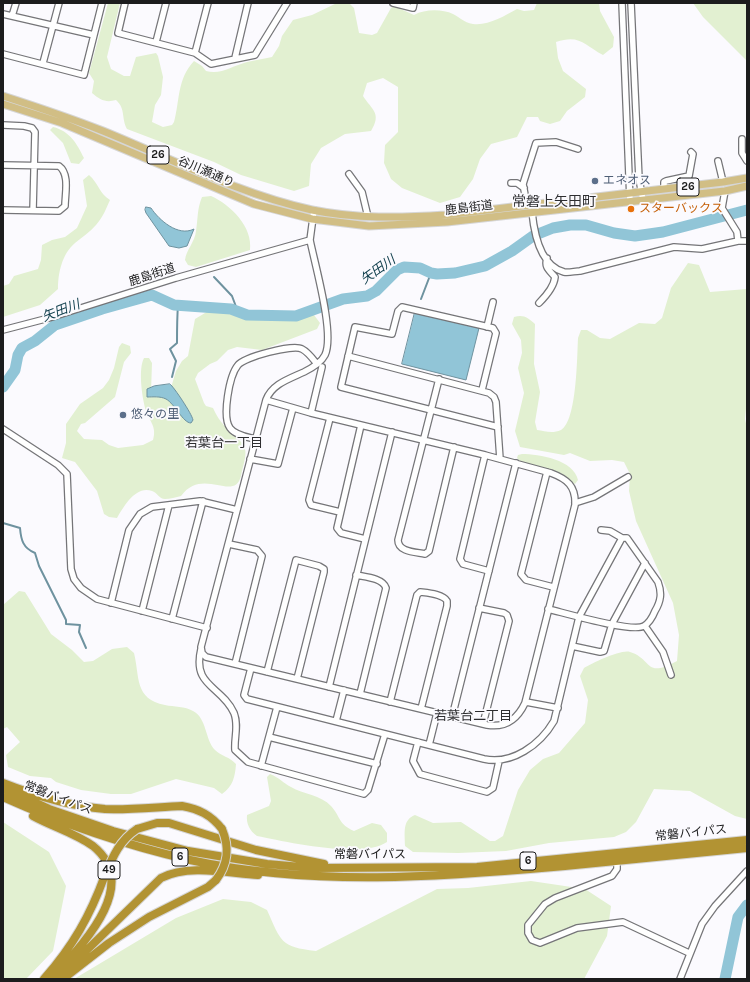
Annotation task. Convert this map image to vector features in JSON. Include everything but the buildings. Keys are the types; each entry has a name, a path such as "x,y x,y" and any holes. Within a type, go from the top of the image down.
{"highway":[{"path":"3,783 41,797 82,806 106,809 182,806 193,808 209,815 222,829 225,838 227,853 224,870 216,880 208,887 149,917 110,943 64,979"},
{"name":"常磐バイパス","path":"3,788 49,809 113,831 188,851 267,864 313,868 477,866 718,847 747,848"},
{"name":"常磐バイパス","path":"3,797 70,825 130,845 199,861 310,876 366,877 480,874 617,861 718,847 747,840"},
{"name":"49","path":"3,800 80,838 94,847 104,859 110,872 111,888 107,905 85,939 51,979"},
{"name":"49","path":"44,979 63,957 85,924 105,875 122,841 137,829 157,823 169,823 256,850 338,867"},
{"path":"57,979 153,884 169,873 187,870 284,877 310,876"}],"main road":[{"name":"26","path":"3,96 103,131 246,192 314,210 368,217 407,218 630,197 642,192 747,178"},
{"name":"谷川瀬通り","path":"3,104 62,123 254,204 312,219"},
{"name":"鹿島街道","path":"312,219 369,226 408,225 532,212 630,197 643,200 725,191 747,186"}],"street":[{"path":"12,16 16,3"},
{"path":"43,63 59,3"},
{"path":"3,54 43,63 84,75 102,3"},
{"path":"125,3 118,33 195,52 211,64 255,55 287,3"},
{"path":"156,42 166,3"},
{"path":"195,52 208,3"},
{"path":"235,58 248,3"},
{"path":"393,3 413,8 414,3"},
{"path":"622,3 630,197"},
{"path":"630,3 639,179 643,200"},
{"path":"3,14 94,35"},
{"path":"3,125 24,126 32,128 35,132 33,210"},
{"path":"742,139 742,153 747,161"},
{"path":"538,141 546,143"},
{"path":"524,186 536,143 564,143 578,149"},
{"path":"530,148 531,158"},
{"path":"664,190 664,182 690,176 693,154 691,152"},
{"path":"718,161 723,182"},
{"path":"3,165 59,166 62,168 66,180 65,206 59,211 3,210"},
{"path":"348,174 362,192 368,217"},
{"path":"522,175 526,200"},
{"path":"512,183 517,183 524,186"},
{"path":"725,191 722,208 737,232 738,240"},
{"path":"311,413 320,366 325,356 329,336 310,240 314,210"},
{"path":"532,212 537,240 547,258 559,270 565,272 571,272 674,247 702,249 738,240 747,241"},
{"name":"鹿島街道","path":"3,330 49,318 176,278 310,240"},
{"path":"539,303 551,288 555,279 555,276 547,269 545,263 547,258"},
{"path":"487,327 493,302"},
{"path":"482,390 496,333 495,330 402,307 398,311 392,334 355,327 341,386 498,427"},
{"path":"255,439 234,432 229,427 227,421 226,404 234,372 238,365 249,359 289,347 302,349 320,366"},
{"path":"348,356 482,390 494,397 500,459"},
{"path":"320,366 275,387 266,400 198,663 200,674 229,706 237,722 235,750 248,762 364,794 368,790 385,734"},
{"path":"439,379 398,540 402,549 425,554 429,551 454,447"},
{"path":"201,647 202,653 206,657 483,724 496,726 510,722 521,711 526,702 553,587 575,503 575,493 570,483 561,477 516,463 330,418 266,400"},
{"path":"250,459 278,464 293,408"},
{"path":"330,418 309,500 311,505 340,512"},
{"path":"361,425 337,528 341,533 366,539"},
{"path":"3,429 58,465 67,474 72,575 76,583 86,593 111,604 207,628"},
{"path":"329,687 392,432"},
{"path":"485,455 460,559 463,564 489,571"},
{"path":"452,717 516,463"},
{"path":"547,472 522,574 526,580 553,587"},
{"path":"575,503 594,497 628,477"},
{"path":"111,604 132,525 140,514 152,507 203,501 238,510"},
{"path":"172,619 203,501"},
{"path":"142,611 169,505"},
{"path":"548,608 579,617 633,628 644,626 660,604 661,595 658,582 627,538 622,538 610,531 601,530"},
{"path":"251,668 244,695 245,698 429,745 499,760 517,754 539,740 550,728 558,708 579,617 622,538"},
{"path":"229,544 257,550 262,556 235,664"},
{"path":"267,672 296,560 319,566 324,569 297,679"},
{"path":"572,646 600,652 604,651 612,624 645,562"},
{"path":"356,575 380,581 385,584 386,588 360,694"},
{"path":"390,702 418,595 420,592 424,592 444,597 447,601 447,606 421,709"},
{"path":"479,608 504,613 507,615 509,622 483,724"},
{"path":"644,626 663,652 671,675"},
{"path":"336,722 344,690"},
{"path":"526,702 558,708"},
{"path":"262,766 277,707"},
{"path":"429,745 437,713"},
{"path":"269,737 377,764"},
{"path":"418,742 413,761 420,774 487,792 493,788 499,760"},
{"path":"617,861 617,869 612,876 555,898 545,904 528,925 528,932 532,940 540,943 548,942 577,928 623,922 689,953"},
{"path":"680,979 689,953 707,917 747,871"}],"green space":[{"path":"108,3 120,3 107,57 111,69 124,76 130,76 136,57 156,53 158,56 163,77 161,95 155,105 152,122 163,127 172,125 174,122 182,82 194,61 202,66 206,71 217,72 247,62 272,57 279,46 282,36 293,20 312,15 337,3 349,3 354,8 359,33 372,35 377,33 391,8 394,6 414,15 434,10 444,11 467,22 479,24 496,20 517,9 524,11 534,10 537,3 599,3 600,11 614,37 613,47 603,55 586,44 576,40 571,39 556,42 558,58 563,71 586,89 585,97 567,111 560,121 550,124 540,121 538,117 527,117 517,137 491,144 480,159 473,179 460,197 440,203 402,188 391,179 384,163 385,145 398,132 398,87 383,78 367,83 363,96 376,116 376,120 371,131 345,134 321,148 311,164 309,186 294,191 241,175 214,162 127,129 119,103 116,100 103,100 92,93 94,81 89,73"},
{"path":"693,3 747,3 747,61 703,17"},
{"path":"53,127 64,132 76,143 84,158 79,164 71,163 63,143 50,130"},
{"path":"89,175 103,194 110,200 94,228 71,247 64,258 60,270 58,289 40,305 3,317 3,286 9,284 14,276 38,269 41,260 42,245 52,240 65,237 77,228 87,206 83,180"},
{"path":"211,196 226,205 239,218 248,233 250,250 196,267 188,265 185,260 195,235 200,201 202,197"},
{"path":"688,263 699,265 710,292 747,289 747,398 745,419 747,428 747,819 735,816 690,791 654,789 636,822 626,832 614,837 549,843 506,851 458,853 413,852 405,846 405,828 408,820 415,815 433,823 461,822 490,841 495,841 503,836 518,790 530,770 543,759 559,753 585,723 588,700 580,676 584,668 607,657 626,652 637,655 654,668 666,666 677,661 679,635 673,603 636,521 629,491 630,474 624,462 612,460 590,461 570,453 564,455 520,447 515,431 524,393 518,368 522,353 521,340 512,324 514,317 523,316 535,324 534,364 540,392 535,422 537,430 555,432 561,430 566,424 573,402 578,338 581,330 587,330 600,338 610,339 639,323 655,324 662,318 671,288"},
{"path":"223,306 269,315 314,315 320,323 317,329 262,350 237,347 228,350 217,361 210,364 198,373 195,379 204,403 206,406 213,408 218,418 244,445 244,462 241,476 237,483 232,486 199,484 190,488 181,496 167,499 161,498 152,491 141,491 131,498 117,518 109,517 104,514 97,491 75,462 62,458 66,443 66,424 80,404 103,388 109,380 114,368 119,347 122,343 130,346 131,353 124,362 115,397 85,423 81,424 77,431 84,439 102,440 109,445 118,448 143,445 153,440 154,428 146,411 142,391 141,369 144,358 149,358 152,363 151,392 170,391 176,371 182,361 188,356 195,319 215,307"},
{"path":"518,455 537,455 563,463 575,473 578,480 575,484 523,464 517,458"},
{"path":"19,591 25,592 51,634 72,650 84,662 93,661 112,649 127,647 134,653 140,686 148,698 165,705 187,708 198,714 209,741 215,750 236,764 233,781 229,788 222,794 214,788 176,779 131,794 111,794 81,790 56,782 51,778 30,776 8,767 6,755 20,742 7,727 3,729 3,605"},
{"path":"270,774 296,789 327,802 342,823 354,831 372,823 381,825 387,833 387,842 375,847 343,849 324,848 257,836 249,827 247,815 269,806 271,801 267,777"},
{"path":"3,822 49,852 66,886 53,951 26,979 3,979"},
{"path":"531,881 585,889 611,906 607,936 584,979 74,979 176,918 223,899 251,902 267,910 279,936 283,941 295,947 316,951 437,889 468,888"}],"water":[{"path":"146,207 151,208 164,222 175,229 188,231 194,229 187,246 179,248 169,246 146,213"},
{"path":"415,312 479,328 466,380 402,364"},
{"path":"170,384 190,412 193,420 191,423 185,420 166,399 159,397 147,397 147,389 154,386"}],"waterway":[{"name":"矢田川","path":"3,387 15,370 18,355 22,348 35,341 55,325 102,309 152,295 174,305 231,309 247,315 296,316 343,299 367,296 376,291 397,270 404,267 420,268 437,274 455,273 485,266 512,251 533,236 553,228 570,225 586,225 614,233 635,236 663,232 747,210"},
{"path":"421,299 431,273"},
{"path":"214,277 232,296 238,312"},
{"path":"172,377 176,361 170,349 177,343 178,305"},
{"path":"3,523 20,528 23,543 28,549 35,553 39,566 66,620 66,624 80,625 79,632 86,648"},
{"path":"725,979 738,917 747,905"}],"place":[{"name":"エネオス","path":"595,181"},
{"name":"スターバックス","path":"631,209"},
{"name":"悠々の里","path":"123,415"}],"district":[{"name":"常磐上矢田町","path":"554,202"},
{"name":"若葉台一丁目","path":"224,443"},
{"name":"若葉台二丁目","path":"473,716"}]}
